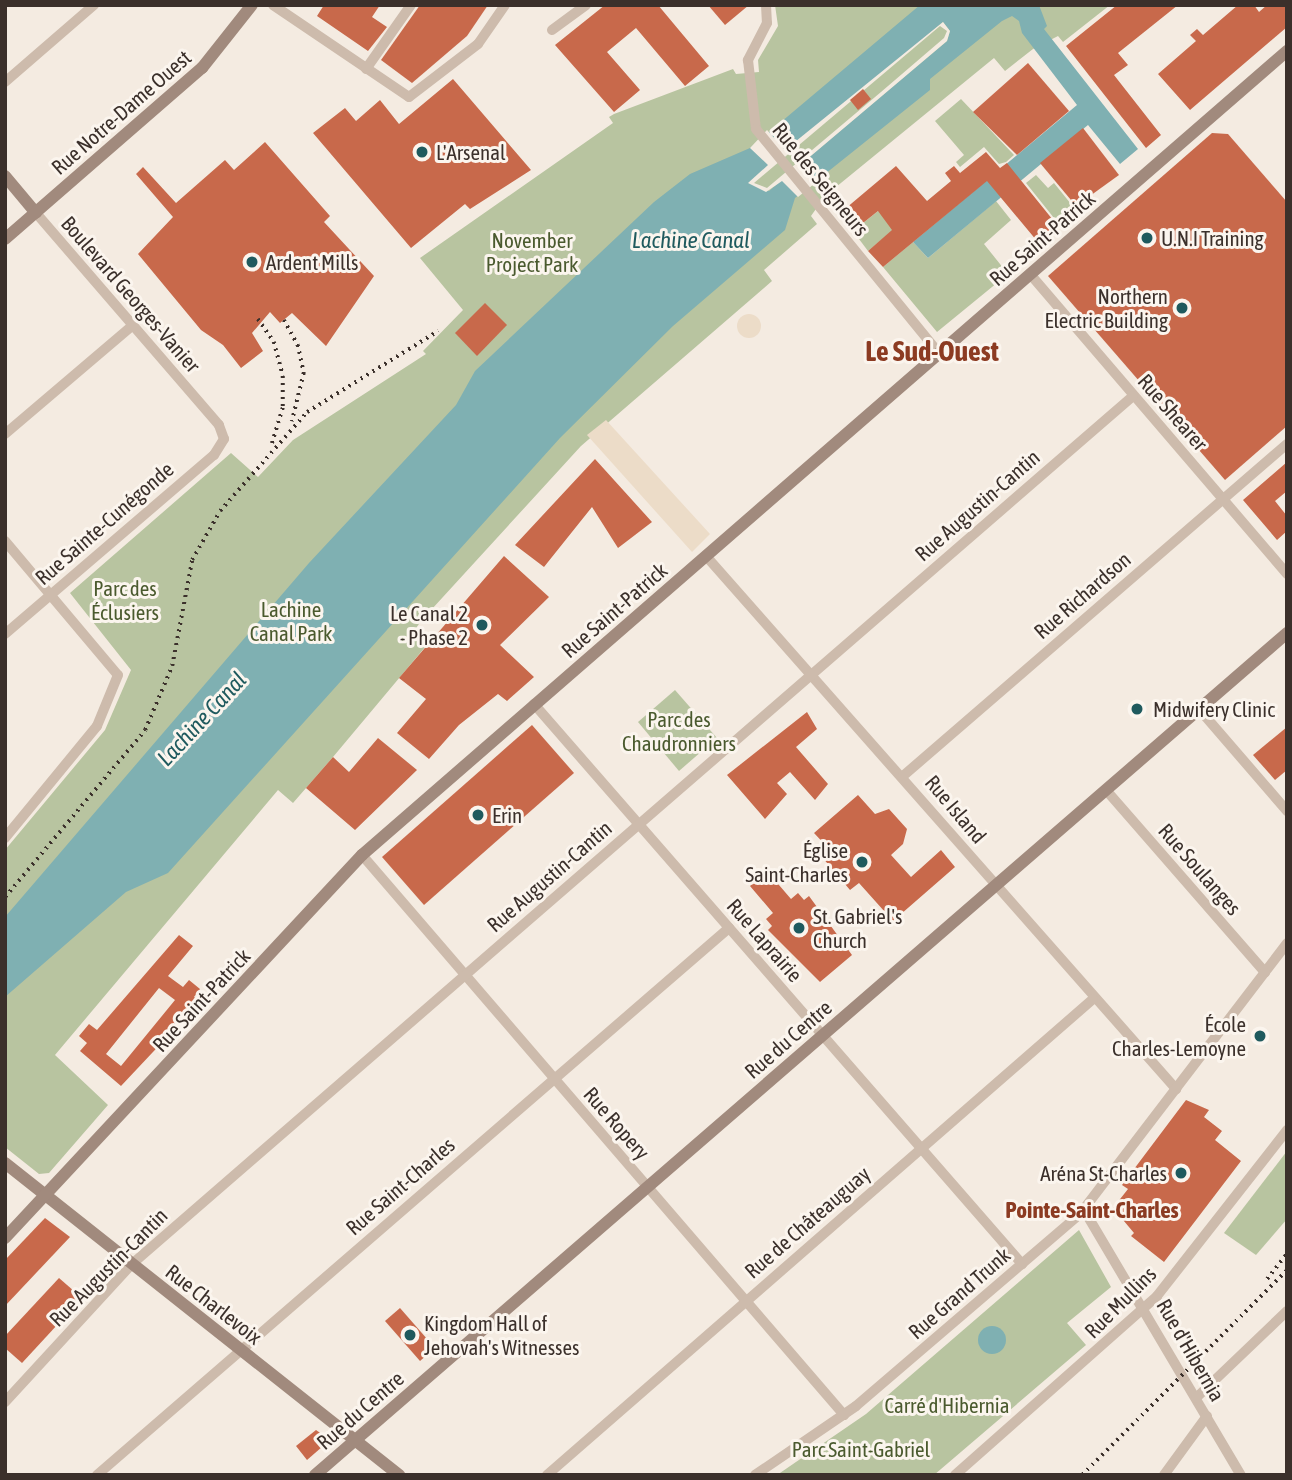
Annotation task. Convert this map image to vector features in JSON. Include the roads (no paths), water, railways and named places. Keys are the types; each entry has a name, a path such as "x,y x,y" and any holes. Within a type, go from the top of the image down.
{"main road":[{"name":"Rue Notre-Dame Ouest","path":"5,239 209,61 252,5"},
{"name":"Rue Saint-Patrick","path":"5,1238 362,855 1287,51"},
{"name":"Boulevard Georges-Vanier","path":"5,176 36,213"},
{"name":"Rue du Centre","path":"315,1475 1287,633"},
{"name":"Rue Charlevoix","path":"5,1163 399,1475"}],"street":[{"path":"5,82 94,5"},
{"path":"273,5 409,97 478,44 505,5"},
{"path":"366,69 411,5"},
{"path":"552,30 586,5"},
{"name":"Rue des Seigneurs","path":"766,5 767,23 748,64 760,136 939,353"},
{"name":"Boulevard Georges-Vanier","path":"36,213 219,425 224,439"},
{"name":"Rue Shearer","path":"1030,274 1287,574"},
{"path":"5,434 132,326"},
{"name":"Rue Augustin-Cantin","path":"5,1402 132,1264 1133,396"},
{"name":"Rue Sainte-Cunégonde","path":"5,634 216,453 224,439"},
{"name":"Rue Richardson","path":"903,776 1287,444"},
{"path":"5,541 118,675 97,726 5,838"},
{"name":"Rue Island","path":"705,556 903,776 1093,999 1176,1089"},
{"name":"Rue Laprairie","path":"534,704 1022,1264"},
{"path":"1199,709 1287,811"},
{"name":"Rue Soulanges","path":"1106,790 1265,972"},
{"name":"Rue Ropery","path":"362,855 844,1415"},
{"name":"Rue Saint-Charles","path":"97,1475 729,928"},
{"name":"Rue Grand Trunk","path":"755,1475 844,1415 1084,1210 1287,943"},
{"name":"Rue de Châteauguay","path":"547,1475 1093,999"},
{"name":"Rue Mullins","path":"955,1475 1144,1308 1287,1130"},
{"name":"Rue d'Hibernia","path":"1084,1210 1241,1475"},
{"path":"1196,1398 1287,1311"},
{"path":"1164,1475 1207,1416"}],"water":[{"name":"Lachine Canal","path":"920,5 1039,5 1047,26 1044,29 1138,149 1120,164 1088,125 928,258 913,242 1077,105 1022,33 1019,21 1012,16 1002,21 930,79 930,90 795,198 785,230 673,326 560,438 168,873 126,892 5,997 5,917 309,563 456,405 475,371 654,202 690,174 750,148","holes":["943,22 950,31 947,41 769,191 749,183"]},
{"path":"992,1326 1002,1330 1006,1340 1002,1350 992,1354 982,1350 978,1340 982,1330"}],"railway":[{"path":"258,319 274,342 283,376 283,408 272,443"},
{"path":"284,320 298,345 304,373 292,422"},
{"path":"5,897 145,730 172,666 192,560 220,511 307,412 438,331"},
{"path":"1267,1279 1287,1253"},
{"path":"1082,1475 1287,1270"}],"place":[{"name":"L'Arsenal","path":"422,152"},
{"name":"U.N.I Training","path":"1147,238"},
{"name":"Ardent Mills","path":"252,262"},
{"name":"Northern Electric Building","path":"1182,308"},
{"name":"Le Canal 2 - Phase 2","path":"482,625"},
{"name":"Midwifery Clinic","path":"1137,709"},
{"name":"Erin","path":"478,815"},
{"name":"Église Saint-Charles","path":"862,862"},
{"name":"St. Gabriel's Church","path":"799,928"},
{"name":"École Charles-Lemoyne","path":"1260,1036"},
{"name":"Aréna St-Charles","path":"1181,1173"},
{"name":"Kingdom Hall of Jehovah's Witnesses","path":"410,1335"}],"district":[{"name":"Le Sud-Ouest","path":"932,351"},
{"name":"Pointe-Saint-Charles","path":"1092,1210"}],"park label":[{"name":"November Project Park","path":"532,252"},
{"name":"Parc des Éclusiers","path":"125,600"},
{"name":"Lachine Canal Park","path":"291,621"},
{"name":"Parc des Chaudronniers","path":"679,731"},
{"name":"Carré d'Hibernia","path":"947,1405"},
{"name":"Parc Saint-Gabriel","path":"861,1449"}]}
